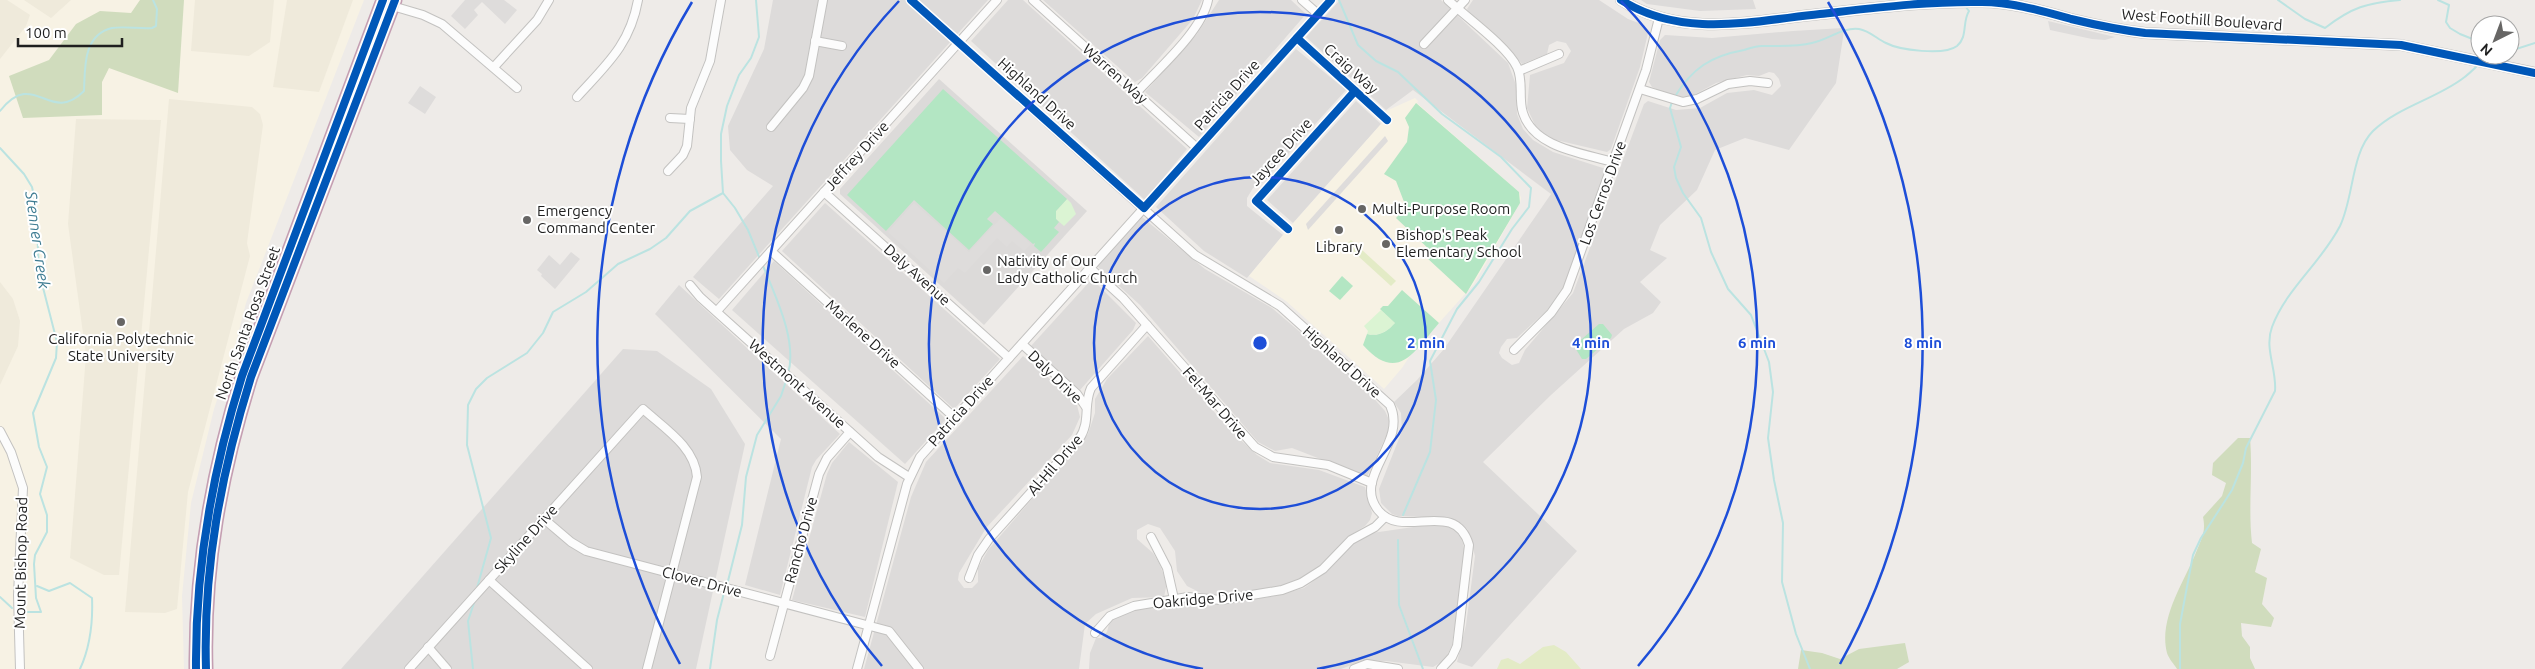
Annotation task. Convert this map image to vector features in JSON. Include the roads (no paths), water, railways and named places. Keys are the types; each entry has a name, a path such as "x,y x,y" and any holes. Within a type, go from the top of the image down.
{"highway":[{"name":"North Santa Rosa Street","path":"196,669 197,605 202,549 209,502 226,428 242,376 388,2"},
{"name":"North Santa Rosa Street","path":"206,669 206,606 209,569 219,496 233,436 251,377 388,2"}],"street":[{"path":"494,68 537,20 549,0"},
{"path":"577,96 623,46 632,26 638,0"},
{"path":"668,171 685,150 688,141 694,98 710,61 721,0"},
{"path":"771,127 805,84 823,0"},
{"name":"Highland Drive","path":"912,0 1195,255 1280,306 1390,405 1393,413 1394,428 1372,483"},
{"name":"Jeffrey Drive","path":"716,311 997,0"},
{"name":"Warren Way","path":"1033,0 1197,148"},
{"path":"1136,93 1196,26 1206,13 1208,0"},
{"path":"1302,0 1318,14"},
{"name":"Patricia Drive","path":"857,669 909,477 920,458 1331,0"},
{"path":"1448,0 1506,52 1519,71 1523,113 1537,135 1554,144 1613,162"},
{"path":"1424,44 1465,0"},
{"name":"West Foothill Boulevard","path":"1621,0 1659,18 1681,23 1718,25 1908,5 1984,2 2032,9 2114,29 2137,32 2401,45 2535,73"},
{"path":"388,2 442,24 516,88"},
{"name":"Los Cerros Drive","path":"1514,350 1551,313 1564,296 1640,89 1659,18"},
{"name":"Craig Way","path":"1297,38 1387,120"},
{"path":"815,41 842,46"},
{"path":"1519,71 1559,54"},
{"path":"1640,89 1683,102 1728,84 1750,81 1768,83"},
{"name":"Jaycee Drive","path":"1288,229 1256,201 1355,91"},
{"path":"670,118 690,119"},
{"name":"Daly Avenue","path":"824,192 1009,358"},
{"name":"Marlene Drive","path":"771,251 955,418"},
{"name":"Fel-Mar Drive","path":"1090,268 1123,298 1249,442 1260,452 1274,457 1328,465 1372,483"},
{"name":"Westmont Avenue","path":"690,285 716,311 850,432 888,465 909,477"},
{"name":"Al-Hil Drive","path":"969,578 978,555 989,539 1079,439 1088,421 1087,399 1091,388 1147,325"},
{"name":"Daly Drive","path":"1022,344 1077,394 1087,411"},
{"name":"Skyline Drive","path":"408,669 643,409 684,446 690,453 697,469 696,486 672,574"},
{"name":"Mount Bishop Road","path":"0,430 11,452 23,488 18,595 20,669"},
{"name":"Rancho Drive","path":"770,656 819,474 827,458 850,432"},
{"path":"1372,483 1373,502 1385,516 1396,522 1448,522 1462,530 1468,540 1470,556 1457,646 1452,657 1441,669"},
{"name":"Oakridge Drive","path":"1095,633 1104,621 1117,611 1134,606 1196,597 1221,600 1282,590 1301,583 1323,569 1351,540 1375,528 1385,516"},
{"name":"Clover Drive","path":"544,519 581,548 889,631 919,669"},
{"path":"1151,537 1167,568 1174,600"},
{"path":"647,669 672,574"},
{"path":"489,580 588,669"},
{"path":"428,647 447,669"},
{"path":"1354,669 1367,664 1398,669"}],"waterway":[{"name":"Stenner Creek","path":"0,111 12,99 23,94 61,103 72,100 84,91 86,62 91,45 96,37 112,28 152,28 156,26 157,9 153,0"},
{"path":"756,0 759,37 751,58 739,75 727,106 721,134 721,161 723,193 735,208 748,230 760,259"},
{"path":"1339,0 1358,45 1376,61 1398,72 1442,114 1501,157 1531,188 1529,207 1512,229 1479,282 1457,309 1430,361 1436,400 1430,452 1403,515"},
{"path":"2278,0 2305,19 2325,28 2343,15 2360,7 2400,0"},
{"path":"2438,0 2449,5 2446,22 2450,28 2470,38"},
{"path":"1674,98 1695,71 1722,56 1758,46 1806,44 1847,30 1863,30 1892,46 1901,48 1922,51 1951,49 1957,46 1963,38 1969,11 1965,6"},
{"path":"2520,48 2535,43"},
{"path":"2180,669 2180,624 2193,555 2201,538 2232,490 2243,463 2246,448 2275,391 2269,343 2272,327 2278,313 2340,226 2345,214 2361,151 2373,131 2405,109 2451,86 2478,65"},
{"path":"1672,102 1670,108 1681,147 1674,167 1676,178 1683,193 1701,218 1711,252 1728,289 1751,315 1769,362 1773,392 1768,438 1783,523 1782,582 1796,634 1810,669"},
{"name":"Stenner Creek","path":"0,148 24,174 32,187 36,205 39,272 57,342 56,358 33,413 39,447 47,467 40,494 47,515 47,532 35,555 34,564 36,598 41,612 26,612"},
{"path":"477,588 491,538 467,445 468,405 476,389 487,378 527,353 543,333 553,312 586,292 618,264 650,249 666,238 690,211 723,193"},
{"path":"762,263 787,332 790,347 788,374"},
{"path":"727,585 742,525 746,477 757,435 781,396 787,378"},
{"path":"1398,540 1399,605 1423,669"},
{"name":"Stenner Creek","path":"37,586 49,591 70,583 92,598 90,634 80,669"},
{"path":"710,669 717,620 725,589"},
{"path":"0,597 12,608"},
{"path":"473,669 468,621 475,600"}],"place":[{"name":"Multi-Purpose Room","path":"1362,209"},
{"name":"Emergency Command Center","path":"527,220"},
{"name":"Library","path":"1339,230"},
{"name":"Bishop's Peak Elementary School","path":"1386,244"},
{"name":"Nativity of Our Lady Catholic Church","path":"987,270"},
{"name":"California Polytechnic State University","path":"121,322"}]}
